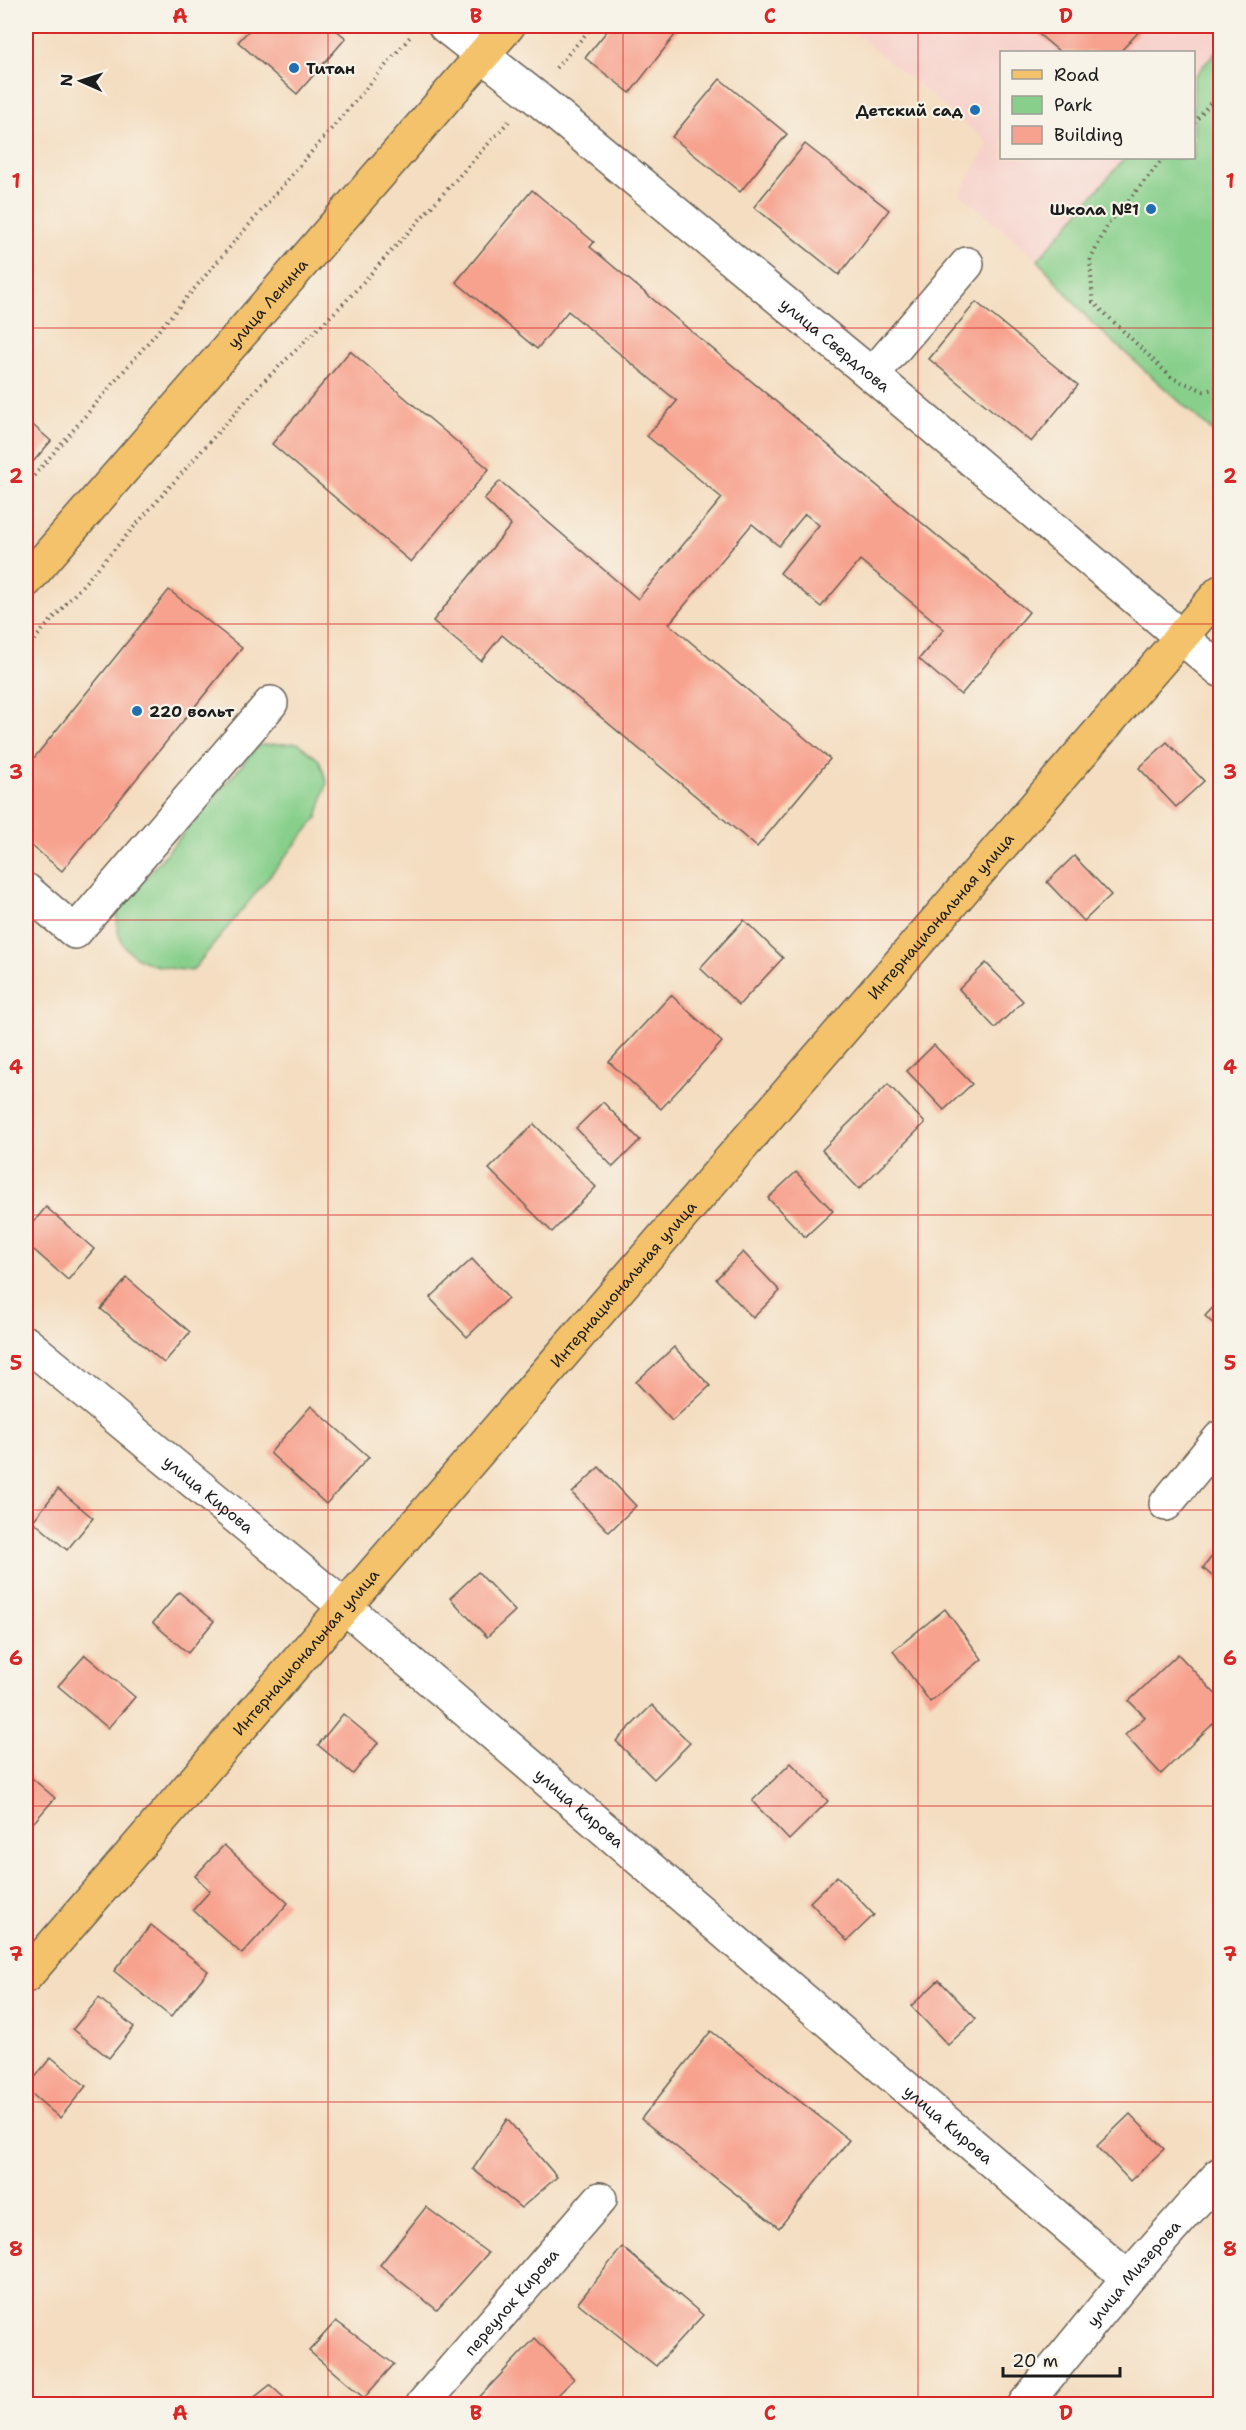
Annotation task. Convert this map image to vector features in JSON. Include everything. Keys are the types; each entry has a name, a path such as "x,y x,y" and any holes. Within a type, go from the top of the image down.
{"main road":[{"name":"улица Ленина","path":"26,581 508,26"},
{"name":"Интернациональная улица","path":"26,1976 1221,592"}],"street":[{"name":"улица Свердлова","path":"444,26 533,94 872,375 1221,670"},
{"path":"872,375 967,264"},
{"path":"26,890 75,932 271,703"},
{"name":"улица Кирова","path":"26,1343 345,1606 1128,2278"},
{"path":"1166,1504 1221,1438"},
{"name":"улица Мизерова","path":"1027,2404 1128,2278 1221,2174"},
{"name":"переулок Кирова","path":"423,2404 600,2199"}],"path":[{"path":"26,649 259,386 346,301 592,26"},
{"path":"26,485 413,34"},
{"path":"1195,122 1221,91"},
{"path":"1163,159 1108,224 1090,261 1093,302 1172,378 1204,391 1221,388"}],"shaded area":[{"path":"846,26 1220,26 1220,438 1090,321 1038,260 960,193 989,143"}],"green space":[{"name":"Школа №1","path":"1220,46 1220,438 1090,321 1038,260 1124,159 1195,159 1195,76"},
{"path":"298,743 319,760 327,782 317,818 192,971 149,963 131,953 119,935 117,911 259,745"}],"building":[{"name":"Титан","path":"253,26 331,26 346,38 297,94 238,42"},
{"path":"611,26 682,26 630,93 585,58"},
{"path":"1029,26 1144,26 1121,51 1059,51"},
{"path":"720,79 787,134 740,192 672,137"},
{"path":"805,144 889,210 839,275 754,207"},
{"path":"532,190 594,242 590,247 1029,612 961,695 919,659 944,629 860,560 821,607 780,573 819,525 805,514 779,546 752,524 669,624 830,759 757,847 502,635 481,661 433,621 511,525 484,499 500,481 638,599 722,498 647,436 677,401 568,311 537,349 456,282"},
{"path":"976,302 1078,385 1031,442 929,359"},
{"path":"350,351 489,469 411,562 272,444"},
{"path":"26,419 51,441 26,470"},
{"path":"169,590 242,648 62,871 26,841 26,768"},
{"path":"1167,742 1204,781 1176,807 1139,768"},
{"path":"1074,856 1111,895 1084,921 1047,882"},
{"path":"744,920 783,958 739,1005 700,968"},
{"path":"986,963 1023,1001 995,1028 959,989"},
{"path":"671,995 722,1042 661,1109 609,1062"},
{"path":"934,1045 972,1084 944,1110 907,1071"},
{"path":"888,1084 925,1123 859,1189 822,1150"},
{"path":"603,1102 640,1140 613,1167 576,1128"},
{"path":"534,1124 596,1187 552,1232 489,1169"},
{"path":"796,1172 833,1211 805,1237 768,1198"},
{"path":"46,1207 94,1249 68,1280 26,1243 26,1231"},
{"path":"743,1252 780,1291 753,1318 716,1279"},
{"path":"472,1259 508,1298 467,1337 430,1298"},
{"path":"127,1278 190,1332 164,1363 101,1309"},
{"path":"1220,1300 1220,1330 1205,1316"},
{"path":"674,1347 710,1386 672,1421 636,1382"},
{"path":"311,1406 369,1457 326,1504 270,1453"},
{"path":"599,1467 636,1506 609,1532 572,1493"},
{"path":"58,1489 93,1518 67,1550 33,1521"},
{"path":"1220,1546 1220,1583 1203,1568"},
{"path":"478,1572 515,1611 487,1637 450,1598"},
{"path":"179,1592 214,1621 188,1653 153,1623"},
{"path":"945,1609 982,1659 930,1702 893,1651"},
{"path":"1178,1654 1220,1699 1220,1717 1161,1774 1125,1735 1145,1717 1129,1701"},
{"path":"85,1655 135,1697 108,1728 58,1686"},
{"path":"652,1705 690,1743 654,1779 616,1741"},
{"path":"343,1714 378,1743 353,1774 318,1745"},
{"path":"791,1763 828,1801 789,1840 752,1801"},
{"path":"26,1773 55,1798 28,1829 26,1827"},
{"path":"224,1845 288,1903 242,1954 193,1910 210,1891 195,1876"},
{"path":"837,1876 874,1915 847,1941 810,1902"},
{"path":"151,1925 208,1971 171,2017 114,1971"},
{"path":"939,1980 976,2019 948,2045 911,2006"},
{"path":"99,1998 134,2027 109,2058 73,2029"},
{"path":"711,2031 849,2140 779,2228 641,2119"},
{"path":"51,2057 86,2086 60,2118 26,2089"},
{"path":"1130,2114 1164,2149 1130,2181 1097,2146"},
{"path":"507,2119 557,2177 521,2208 473,2169"},
{"path":"426,2207 488,2253 437,2310 380,2265"},
{"path":"622,2247 703,2315 656,2366 578,2303"},
{"path":"336,2321 394,2364 364,2398 309,2351"},
{"path":"535,2338 574,2379 549,2404 473,2404"},
{"path":"270,2385 291,2404 246,2404"}],"place":[{"name":"Титан","path":"294,68"},
{"name":"Детский сад","path":"975,110"},
{"name":"Школа №1","path":"1151,209"},
{"name":"220 вольт","path":"137,711"}]}
